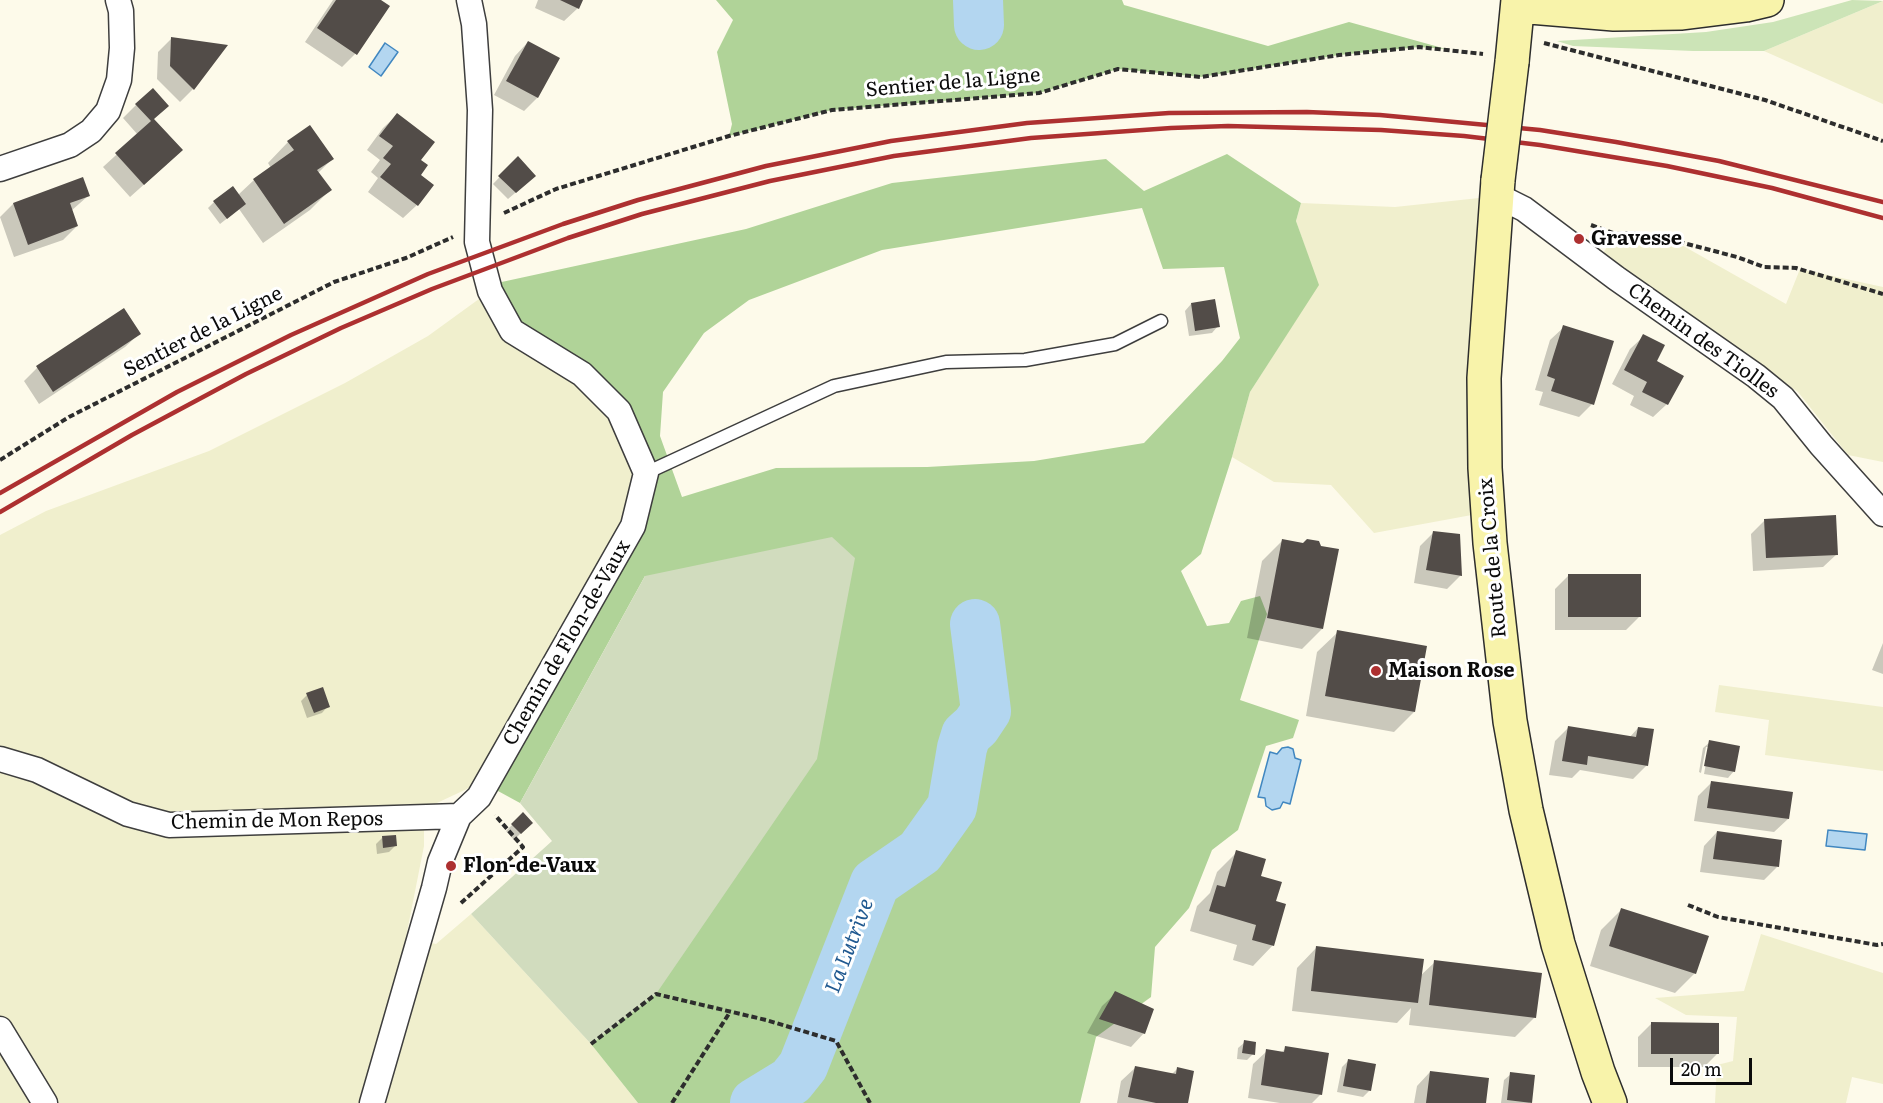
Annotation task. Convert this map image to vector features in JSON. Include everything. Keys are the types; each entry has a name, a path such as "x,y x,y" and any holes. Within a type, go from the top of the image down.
{"street":[{"path":"0,169 70,145 91,131 108,111 119,80 122,48 121,11 118,0"},
{"path":"470,0 474,24 480,111 477,242 490,291 512,331 582,374 619,411 646,473"},
{"path":"1518,3 1614,14 1682,13 1767,0"},
{"name":"Route de la Croix","path":"1518,3 1499,58 1498,188 1484,378 1485,468 1490,543 1510,721 1526,810 1558,944 1610,1103"},
{"name":"Chemin des Tiolles","path":"1498,188 1616,278 1783,398 1821,445 1883,514"},
{"name":"Chemin de Flon-de-Vaux","path":"372,1103 440,862 459,816 479,797 633,526 646,473"},
{"name":"Chemin de Mon Repos","path":"0,759 37,770 128,814 169,825 459,816"},
{"path":"0,1029 45,1103"}],"lane":[{"path":"646,473 834,386 946,362 1025,360 1115,345 1161,321"}],"path":[{"path":"1544,43 1765,100 1883,141"},
{"name":"Sentier de la Ligne","path":"478,225 556,189 729,136 832,110 1039,93 1118,69 1201,77 1339,55 1419,47 1499,58"},
{"path":"1616,234 1653,235 1737,256 1764,267 1796,268 1883,294"},
{"name":"Sentier de la Ligne","path":"0,459 69,417 334,282 406,258 428,248"},
{"path":"461,903 523,848 479,797"},
{"path":"1688,905 1718,917 1877,945 1883,944"},
{"path":"591,1044 656,994 766,1020 836,1041 870,1103"},
{"path":"672,1103 730,1012"}],"green space":[{"path":"716,0 1122,0 1124,5 1268,46 1349,22 1446,49 1419,47 1339,55 1201,77 1118,69 1039,93 832,110 729,136 732,124 717,52 733,20"},
{"path":"1852,0 1883,1 1764,51 1693,51 1573,46 1557,41 1706,32 1773,22"},
{"path":"1883,1 1883,104 1764,51"},
{"path":"1227,154 1301,203 1296,221 1319,285 1250,392 1201,554 1181,571 1207,626 1229,623 1241,601 1260,596 1267,614 1240,700 1299,720 1293,738 1266,746 1238,830 1212,850 1189,908 1155,947 1151,997 1096,1037 1080,1103 638,1103 591,1044 656,994 645,576 520,803 498,791 479,797 633,527 646,473 619,411 512,331 497,283 746,229 892,183 1106,159 1144,191","holes":["1142,208 1163,269 1224,267 1240,338 1222,361 1144,443 1034,461 927,467 776,468 682,497 660,436 663,392 704,333 749,300 882,250"]},
{"path":"1498,196 1488,512 1374,533 1331,485 1274,482 1232,457 1250,392 1318,285 1296,221 1301,203 1395,207"},
{"path":"1629,233 1671,239 1786,304 1800,269 1883,287 1883,462 1848,455 1798,392 1603,253 1616,234"},
{"path":"490,291 582,374 646,473 633,526 479,797 469,788 424,809 424,846 406,937 436,944 471,914 591,1044 638,1103 0,1103 0,535 46,511 209,451 345,383 428,336"},
{"path":"832,537 855,558 817,759 656,994 591,1044 471,914 552,841 520,803 645,576"},
{"path":"1719,685 1883,707 1883,771 1765,755 1769,720 1715,712"},
{"path":"1761,934 1883,973 1883,1084 1852,1077 1846,1103 1715,1103 1717,1065 1733,1061 1737,1017 1686,1015 1655,998 1744,991"}],"water":[{"path":"385,43 398,52 381,76 369,67"},
{"path":"1282,748 1293,749 1295,758 1301,760 1290,804 1283,802 1280,808 1272,810 1266,806 1265,798 1258,797 1270,752 1277,754"},
{"path":"1828,830 1867,834 1865,850 1826,846"}],"building":[{"path":"336,0 381,0 390,6 357,55 317,28"},
{"path":"560,0 583,0 579,9"},
{"path":"171,37 228,45 194,90 170,66"},
{"path":"528,41 560,58 538,98 506,81"},
{"path":"153,88 169,106 154,119 183,150 144,185 115,153 151,121 135,104"},
{"path":"397,113 435,142 421,160 428,165 421,175 434,185 418,206 380,177 391,164 383,158 393,146 379,136"},
{"path":"310,125 334,159 317,170 332,190 284,224 253,179 294,150 287,141"},
{"path":"518,156 536,176 516,193 498,176"},
{"path":"83,177 90,196 70,203 78,226 28,245 13,203"},
{"path":"233,186 246,204 227,219 213,201"},
{"path":"1215,299 1220,327 1195,331 1191,303"},
{"path":"124,308 141,334 53,392 36,366"},
{"path":"1563,325 1614,341 1594,405 1551,391 1555,379 1547,376"},
{"path":"1643,334 1665,345 1657,361 1684,376 1668,405 1642,392 1647,382 1624,370"},
{"path":"1836,515 1838,555 1766,558 1764,519"},
{"path":"1433,531 1460,534 1462,576 1426,570"},
{"path":"1282,539 1303,543 1307,539 1319,541 1321,546 1339,549 1323,629 1267,618"},
{"path":"1568,574 1641,574 1641,617 1568,617"},
{"name":"Maison Rose","path":"1337,630 1427,646 1415,712 1325,696"},
{"path":"323,687 330,707 314,713 306,693"},
{"path":"1568,726 1636,737 1638,727 1654,729 1648,766 1588,756 1587,765 1562,761"},
{"path":"1709,740 1740,746 1735,772 1704,766"},
{"path":"1711,781 1793,792 1789,819 1707,808"},
{"path":"523,812 533,823 521,834 511,824"},
{"path":"1717,831 1782,840 1779,867 1713,859"},
{"path":"396,835 397,846 383,848 382,836"},
{"path":"1236,850 1266,859 1261,876 1282,882 1276,901 1286,904 1274,946 1252,940 1256,925 1209,911 1217,885 1225,887"},
{"path":"1621,908 1709,936 1696,974 1609,946"},
{"path":"1316,946 1424,959 1418,1003 1311,991"},
{"path":"1434,960 1542,973 1536,1018 1429,1005"},
{"path":"1115,991 1154,1009 1145,1034 1099,1019"},
{"path":"1651,1022 1719,1023 1719,1054 1651,1054"},
{"path":"1244,1040 1256,1042 1255,1055 1242,1053"},
{"path":"1285,1046 1329,1053 1322,1095 1261,1085 1266,1049 1284,1052"},
{"path":"1348,1059 1376,1064 1371,1091 1343,1086"},
{"path":"1135,1066 1176,1074 1177,1067 1194,1071 1188,1103 1156,1103 1128,1097"},
{"path":"1430,1071 1489,1078 1486,1103 1426,1103"},
{"path":"1510,1072 1535,1075 1532,1103 1507,1100"}],"waterway":[{"name":"La Lutrive","path":"978,0 979,25"},
{"name":"La Lutrive","path":"755,1103 791,1081 803,1066 875,883 920,852 952,807 966,735 976,726 986,711 975,624"}],"railway":[{"path":"0,493 177,392 291,335 428,274 563,224 638,200 766,166 891,141 1027,123 1169,113 1307,112 1380,115 1540,130 1616,142 1719,161 1883,202"},
{"path":"0,512 132,435 246,374 341,328 432,289 568,238 642,214 770,181 894,156 1031,138 1171,128 1228,126 1381,130 1464,136 1540,145 1667,166 1772,188 1883,218"}],"place":[{"name":"Gravesse","path":"1579,239"},
{"name":"Maison Rose","path":"1376,671"},
{"name":"Flon-de-Vaux","path":"451,866"}]}
